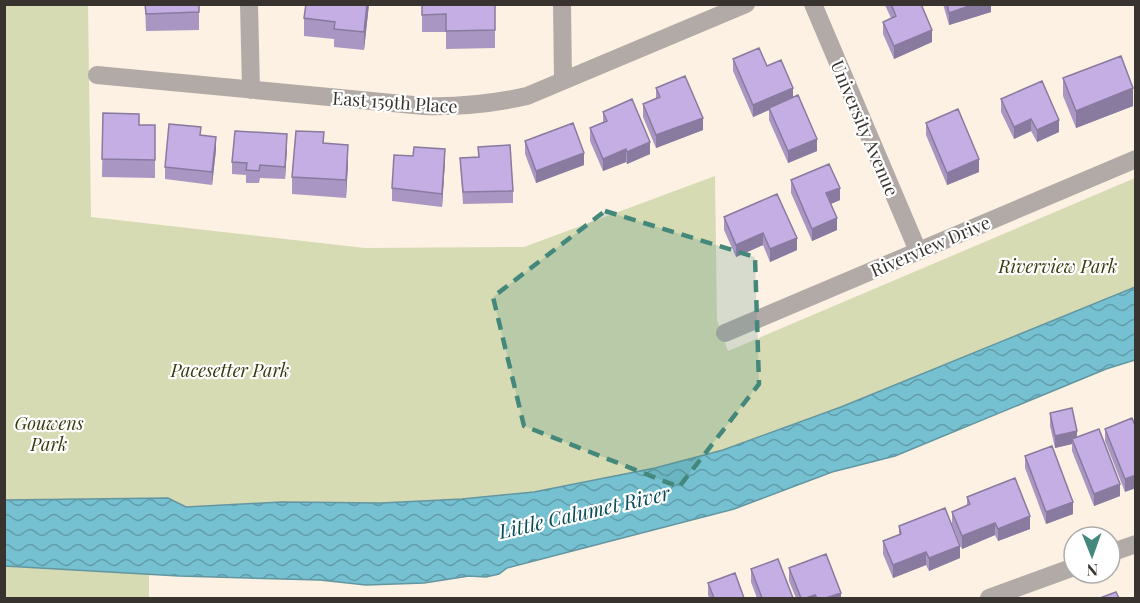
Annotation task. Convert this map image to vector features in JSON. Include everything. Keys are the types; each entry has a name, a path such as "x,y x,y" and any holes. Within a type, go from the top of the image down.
{"street":[{"path":"249,4 251,90"},
{"path":"562,4 563,80"},
{"name":"East 159th Place","path":"97,75 460,107 494,104 526,96 746,4"},
{"name":"University Avenue","path":"813,4 918,251"},
{"name":"Riverview Drive","path":"725,333 1136,159"},
{"path":"995,597 1062,572"}],"highlighted area":[{"path":"605,211 755,257 759,384 679,487 524,426 493,297"}],"green space":[{"name":"Pacesetter Park","path":"4,5 88,5 91,217 365,248 524,247 715,176 717,320 728,351 1135,178 1135,287 841,407 723,450 655,468 534,492 462,499 381,503 281,502 186,507 168,498 5,500"},
{"path":"5,566 149,574 149,598 5,598"}],"water":[{"name":"Little Calumet River","path":"1135,287 1135,360 1106,369 895,456 832,472 734,509 507,568 499,574 424,583 366,585 320,580 179,576 5,566 5,500 168,498 186,507 281,502 381,503 462,499 534,492 655,468 723,450 841,407"}],"building":[{"path":"145,4 199,4 199,12 146,14"},
{"path":"306,4 367,4 364,32 334,29 335,22 304,18"},
{"path":"422,4 495,4 495,30 446,31 446,14 422,15"},
{"path":"891,4 921,4 932,30 894,46 883,22 896,16"},
{"path":"947,4 975,4 949,13"},
{"path":"759,48 767,66 781,60 793,88 753,105 733,59"},
{"path":"1121,56 1133,88 1076,111 1063,78"},
{"path":"685,76 703,118 656,135 643,104 660,97 656,88"},
{"path":"1042,81 1059,120 1037,130 1031,119 1014,127 1001,99"},
{"path":"798,95 817,139 788,151 769,108"},
{"path":"632,99 650,142 603,159 590,128 607,121 603,112"},
{"path":"958,109 979,159 947,173 926,123"},
{"path":"103,113 139,114 139,125 155,125 155,160 102,159"},
{"path":"573,123 584,153 536,171 525,141"},
{"path":"169,124 201,127 200,135 216,137 212,172 165,167"},
{"path":"235,131 287,134 285,167 260,165 259,171 246,170 247,163 232,162"},
{"path":"296,131 324,132 323,143 348,145 346,180 292,177"},
{"path":"510,145 513,191 463,192 460,158 479,157 478,147"},
{"path":"414,147 445,149 442,194 392,188 394,155 413,156"},
{"path":"829,164 840,188 826,193 837,218 812,229 791,180"},
{"path":"777,194 797,238 770,249 763,233 736,245 724,217"},
{"path":"1072,408 1077,431 1055,436 1050,413"},
{"path":"1132,418 1136,428 1136,475 1125,479 1105,429"},
{"path":"1099,429 1120,484 1094,494 1072,439"},
{"path":"1052,446 1073,502 1046,512 1025,456"},
{"path":"1015,478 1030,516 998,529 995,523 962,536 952,512 970,504 967,497"},
{"path":"945,508 960,546 929,558 926,552 893,565 883,541 901,534 899,526"},
{"path":"826,554 841,593 826,598 817,598 815,595 801,598 789,568"},
{"path":"778,559 793,598 762,598 751,569"},
{"path":"735,573 744,598 714,598 708,583"},
{"path":"1116,592 1119,598 1100,598"}],"park label":[{"name":"Riverview Park","path":"1058,266"},
{"name":"Gouwens Park","path":"49,433"}]}
